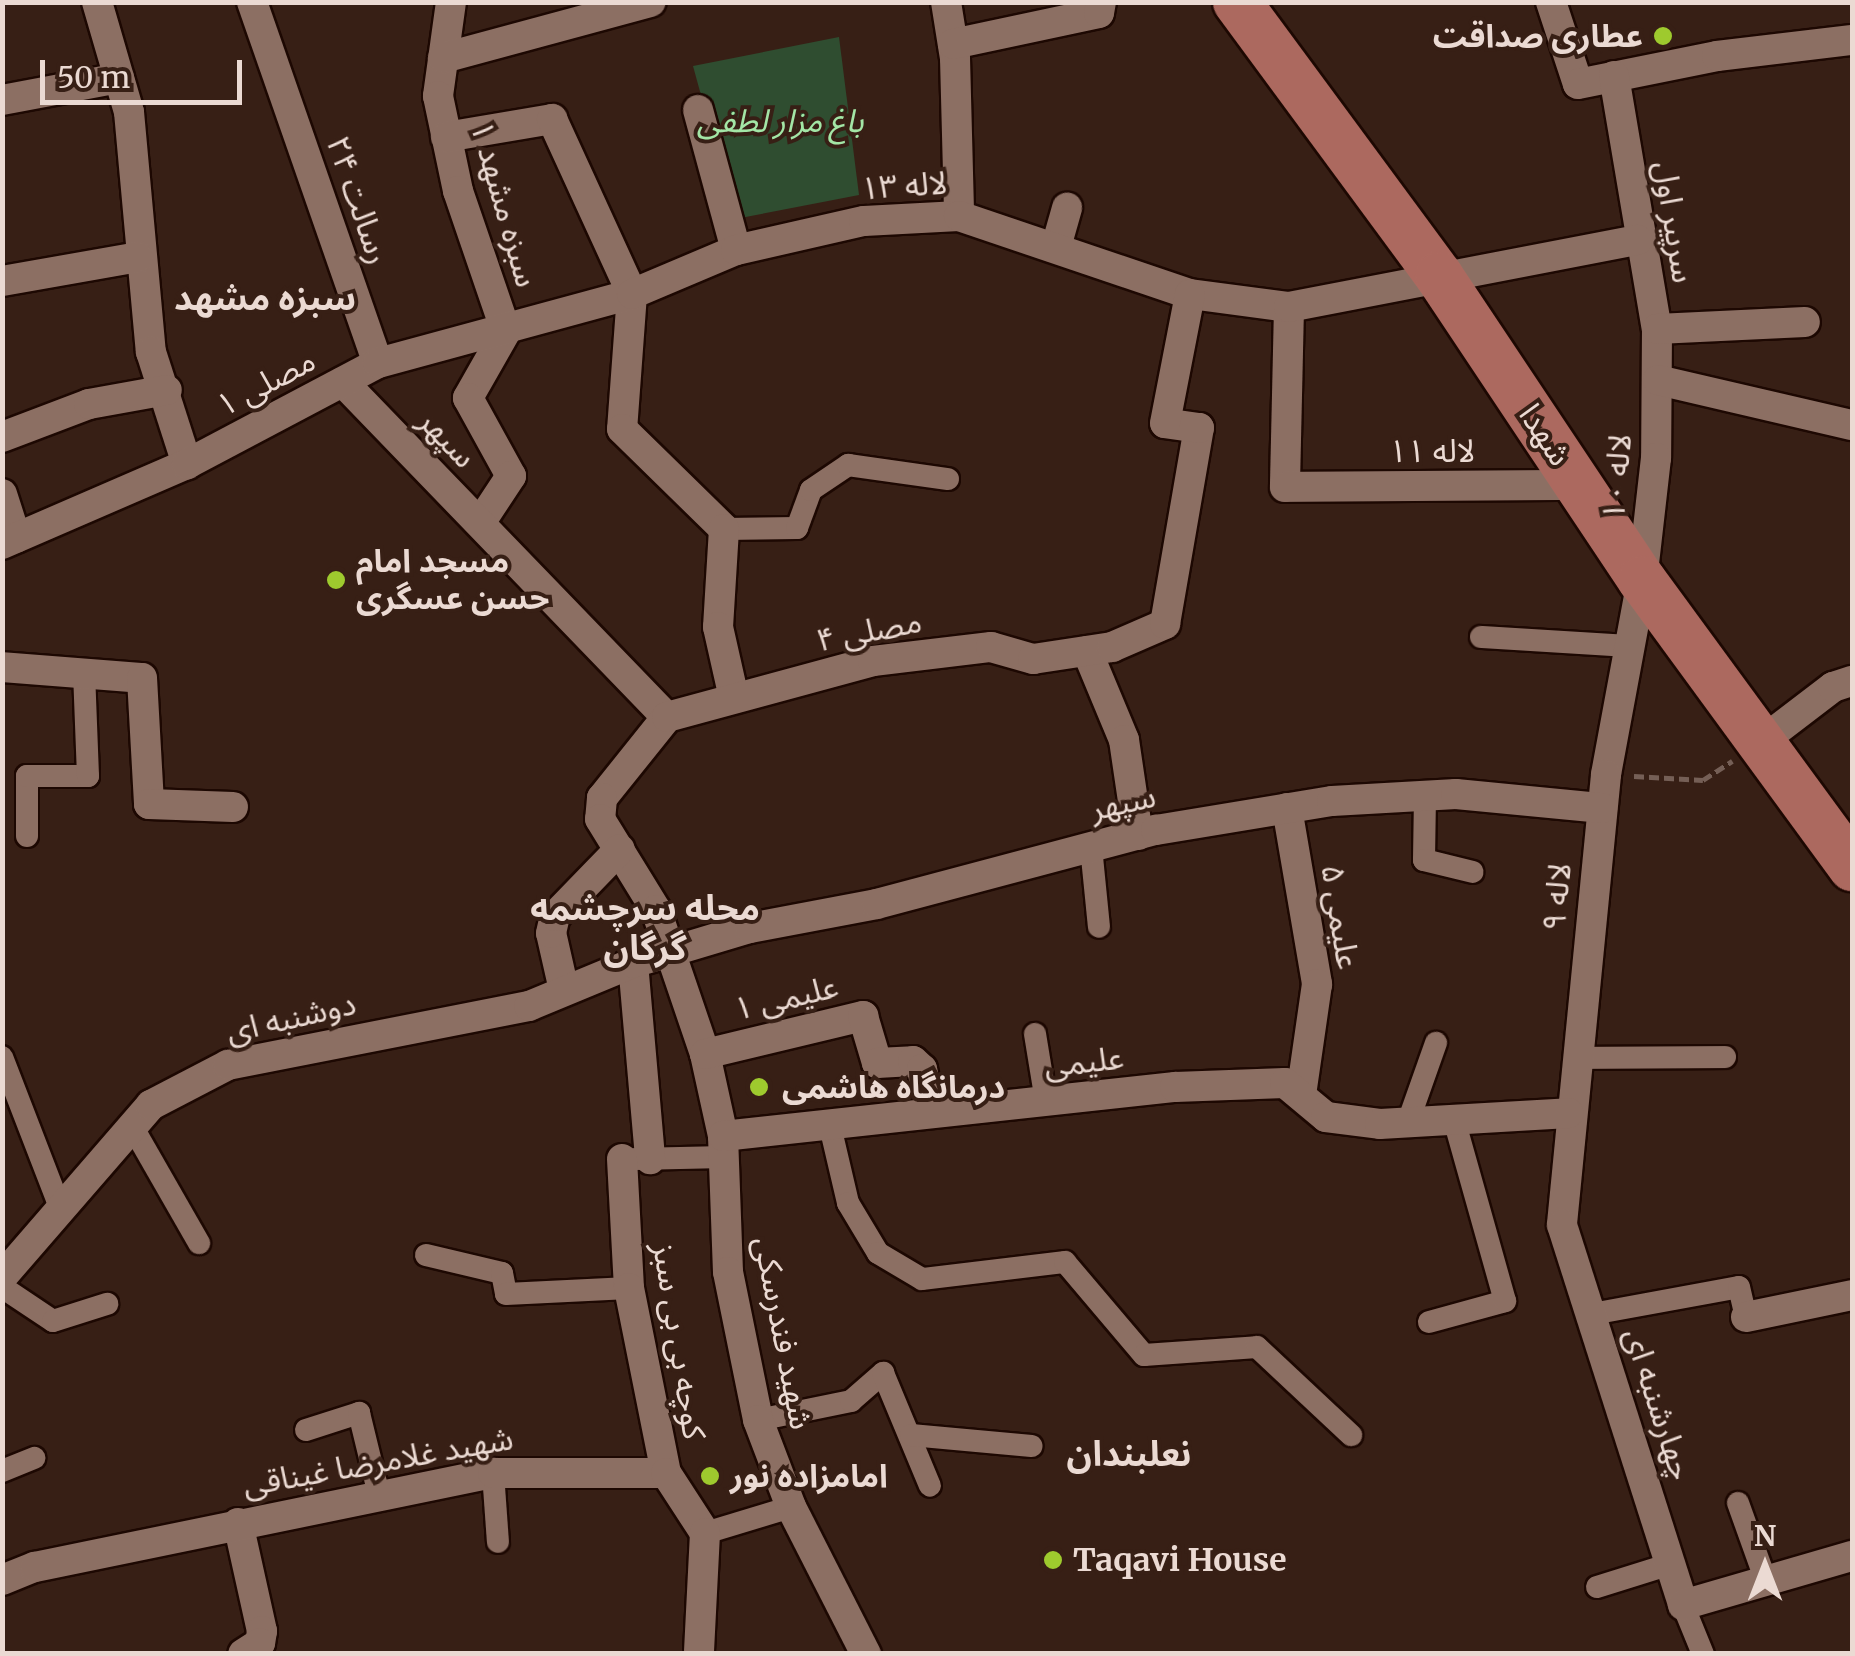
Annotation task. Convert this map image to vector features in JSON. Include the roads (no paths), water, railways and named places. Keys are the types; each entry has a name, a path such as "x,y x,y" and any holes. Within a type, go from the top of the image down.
{"main road":[{"name":"شهدا","path":"1238,2 1439,276 1642,580 1852,868"}],"street":[{"path":"98,2 129,112 138,256 151,352 167,390 187,464"},
{"name":"۲۴ رسالت","path":"252,2 378,362"},
{"name":"۱ سبزه مشهد","path":"451,2 438,96 446,137 506,331"},
{"path":"443,58 652,2"},
{"path":"946,2 954,51 960,216"},
{"path":"954,51 1099,12 1101,2"},
{"path":"1552,2 1578,84 1852,40"},
{"name":"سرپیر اول","path":"1614,76 1638,240 1657,330 1658,380"},
{"path":"2,100 119,78"},
{"path":"698,110 736,250"},
{"path":"446,137 552,119 632,294 622,429 724,529 797,528 810,490 848,465 948,480"},
{"path":"1056,247 1067,208"},
{"name":"لاله ۱۳","path":"378,362 506,331 632,294 736,250 864,221 960,216 1190,294 1289,307 1638,240"},
{"path":"2,281 138,256"},
{"name":"۴ مصلی","path":"667,717 873,661 992,647 1033,660 1087,651 1164,624 1199,428 1164,424 1190,294"},
{"name":"۱۱ لاله","path":"1289,307 1286,487 1579,485"},
{"path":"1657,330 1805,322"},
{"path":"480,523 511,476 468,398 506,331"},
{"name":"۱ مصلی","path":"9,541 187,464 378,362"},
{"path":"1658,380 1852,424"},
{"name":"لاله ۱۰","path":"1642,580 1658,380"},
{"name":"سپهر","path":"343,382 667,717"},
{"path":"2,437 89,404 167,390"},
{"path":"2,494 9,541"},
{"path":"724,529 718,627 734,698"},
{"name":"۹ لاله","path":"1562,1225 1569,1113 1606,775 1642,580"},
{"path":"1481,638 1630,646"},
{"path":"1087,651 1124,740 1138,835"},
{"path":"2,667 142,678 149,804 233,807"},
{"path":"26,836 26,776 88,776 84,673"},
{"path":"1761,742 1834,687 1852,682"},
{"name":"شهید فندرسکی","path":"667,717 602,798 600,819 656,910 706,1054 724,1146 728,1272 758,1420 791,1507 866,1654"},
{"path":"1426,796 1424,860 1473,872"},
{"name":"سپهر","path":"670,951 1138,835 1287,808 1426,796 1602,808"},
{"name":"۵ علیمی","path":"1287,808 1317,984 1300,1096"},
{"path":"1091,846 1099,927"},
{"path":"564,990 552,933 555,916 620,849"},
{"name":"دوشنبه ای","path":"2,1277 59,1205 151,1105 228,1066 529,1006 670,951"},
{"name":"کوچه بی بی سبز","path":"633,963 636,1159 629,1288 666,1473"},
{"name":"۱ علیمی","path":"706,1054 863,1016 878,1063 914,1061 922,1069 932,1111"},
{"path":"1035,1034 1046,1101"},
{"path":"1394,1123 1436,1044"},
{"path":"1575,1058 1725,1057"},
{"path":"2,1058 59,1205"},
{"name":"علیمی","path":"724,1146 932,1111 1286,1083 1326,1117 1394,1123"},
{"path":"1394,1123 1569,1113"},
{"path":"1428,1322 1505,1301 1454,1120"},
{"path":"132,1126 199,1243"},
{"path":"830,1126 848,1203 878,1252 922,1278 1065,1262 1144,1354 1257,1346 1350,1435"},
{"path":"636,1159 724,1146"},
{"name":"چهارشنبه ای","path":"1562,1225 1683,1605"},
{"path":"426,1255 502,1273 506,1294 629,1288"},
{"path":"2,1287 53,1322 107,1304"},
{"path":"1592,1314 1739,1288 1746,1317 1852,1296"},
{"path":"758,1420 851,1401 883,1374 930,1486"},
{"path":"306,1430 358,1413 380,1499"},
{"path":"910,1435 1032,1446"},
{"path":"2,1471 34,1458"},
{"path":"493,1473 498,1542"},
{"name":"شهید غلامرضا غیناقی","path":"2,1580 35,1567 493,1473 666,1473"},
{"path":"666,1473 706,1533 698,1650"},
{"path":"1738,1503 1766,1581"},
{"path":"706,1533 791,1507"},
{"path":"238,1523 262,1631 260,1643 242,1654"},
{"path":"1704,1654 1683,1605 1852,1556"},
{"path":"1597,1587 1672,1564"}],"place":[{"name":"عطاری صداقت","path":"1663,36"},
{"name":"مسجد امام حسن عسگری","path":"336,580"},
{"name":"درمانگاه هاشمی","path":"759,1087"},
{"name":"امامزاده نور","path":"710,1476"},
{"name":"Taqavi House","path":"1053,1560"}],"district":[{"name":"سبزه مشهد","path":"265,298"},
{"name":"محله سرچشمه گرگان","path":"645,928"},
{"name":"نعلبندان","path":"1129,1454"}],"park label":[{"name":"باغ مزار لطفی","path":"780,121"}]}
